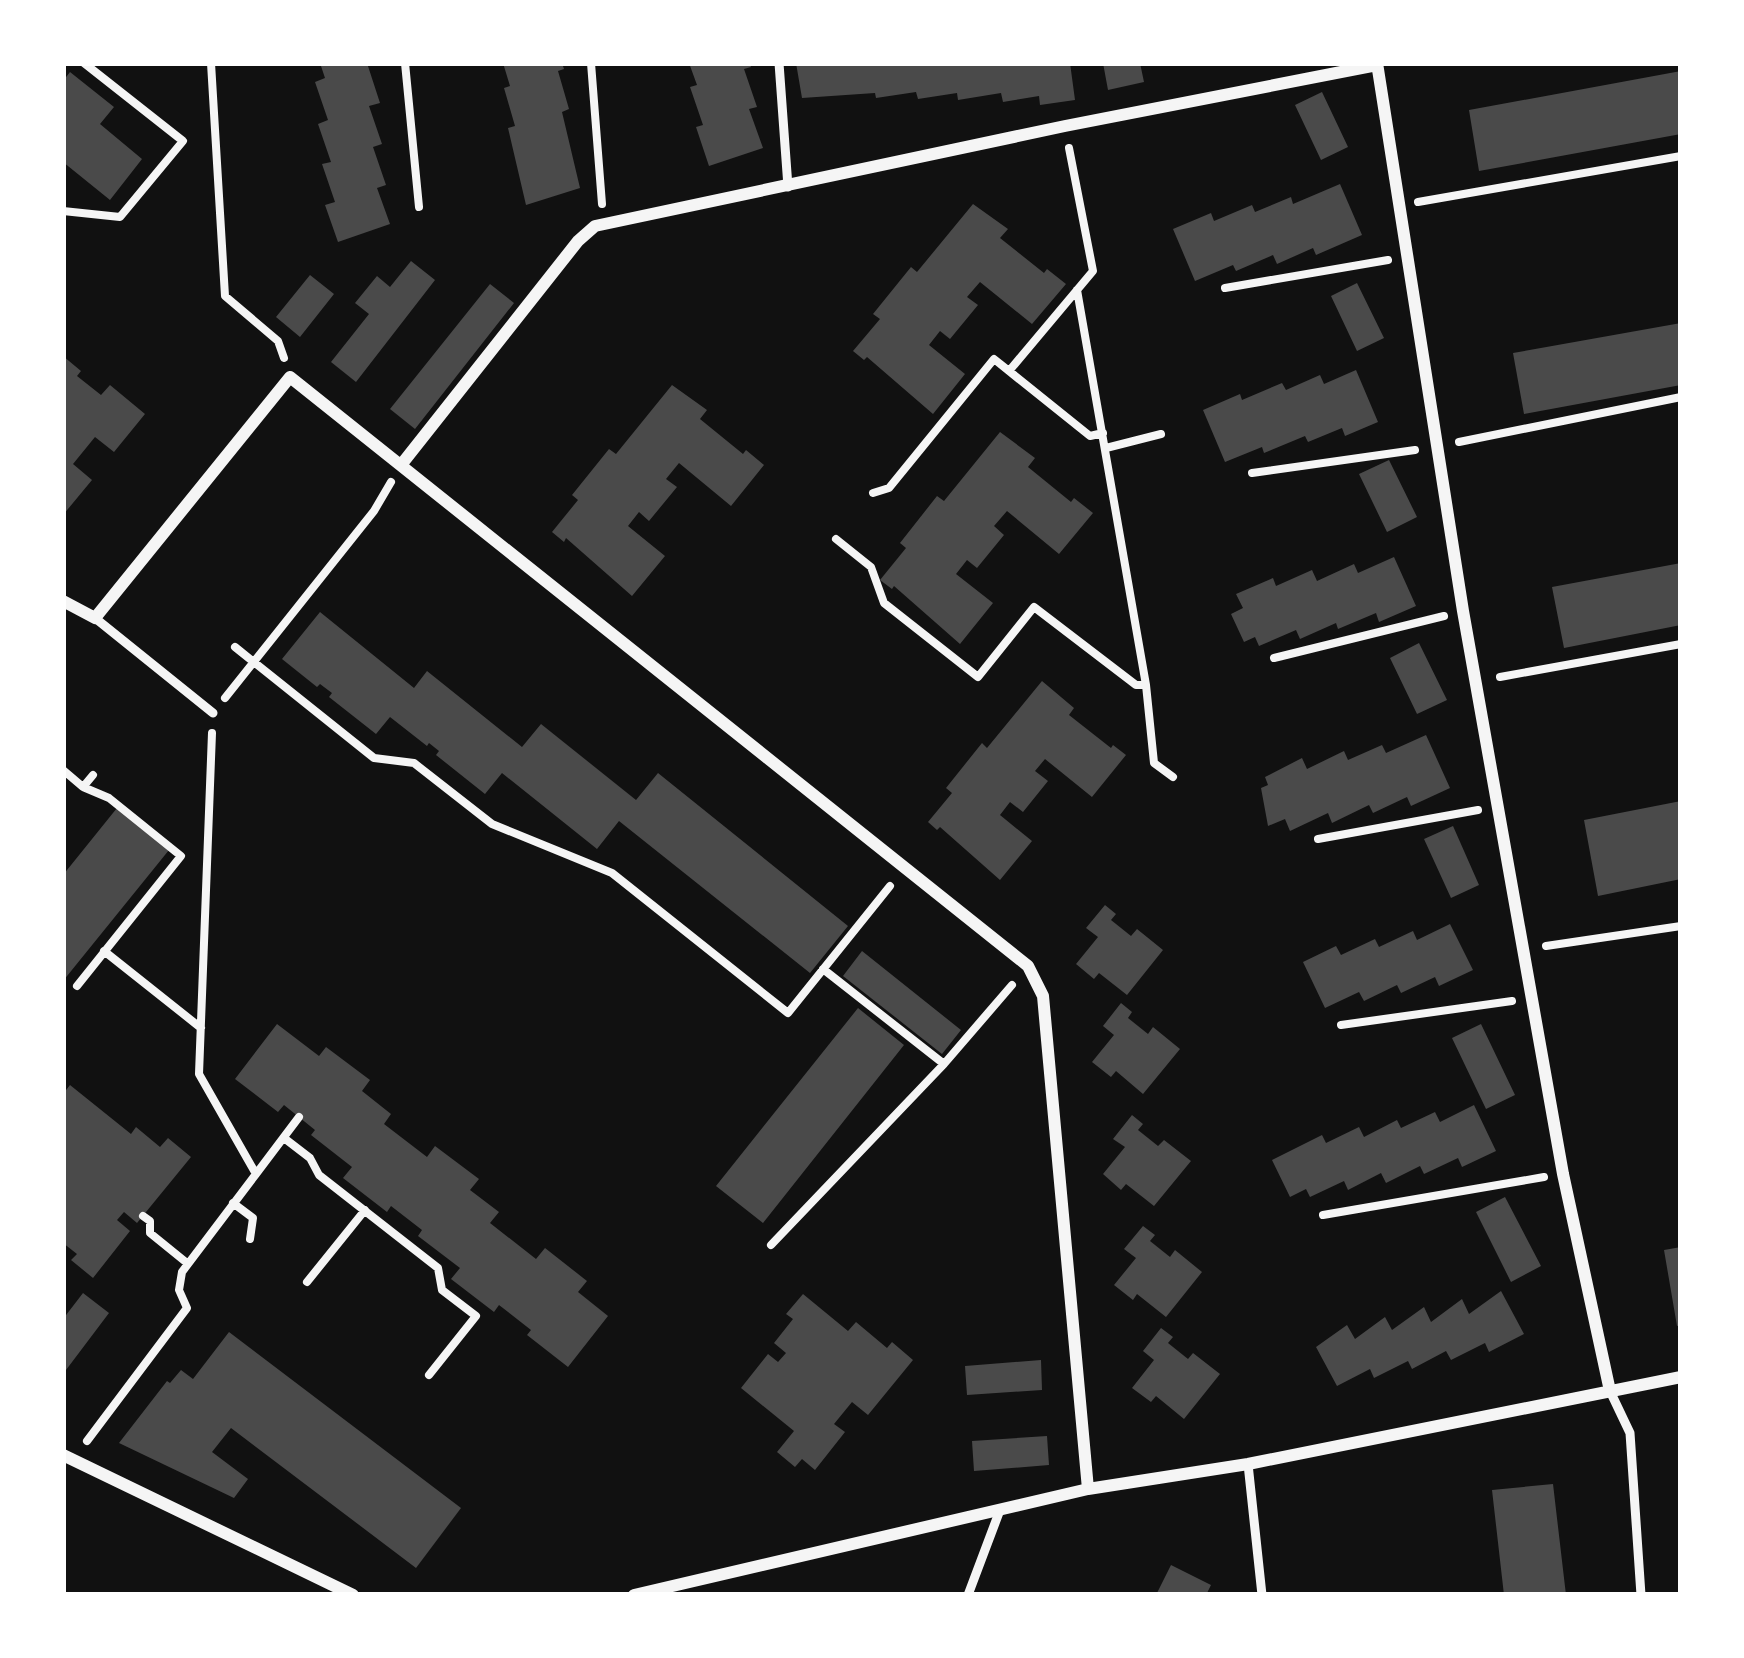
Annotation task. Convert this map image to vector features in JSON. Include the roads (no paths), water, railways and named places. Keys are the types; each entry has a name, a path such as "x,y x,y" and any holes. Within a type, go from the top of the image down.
{"street":[{"path":"401,465 578,241 603,224 1377,64 1462,611 1564,1174 1610,1390"},
{"path":"63,601 95,618 290,377 1028,966 1043,996 1088,1489"},
{"path":"634,1595 1088,1489 1248,1464 1681,1378"},
{"path":"68,1457 353,1595"}],"lane":[{"path":"779,63 788,187"},
{"path":"95,618 213,713"},
{"path":"1610,1390 1630,1433 1641,1595"},
{"path":"1248,1464 1262,1595"},
{"path":"968,1595 1000,1510"}]}
